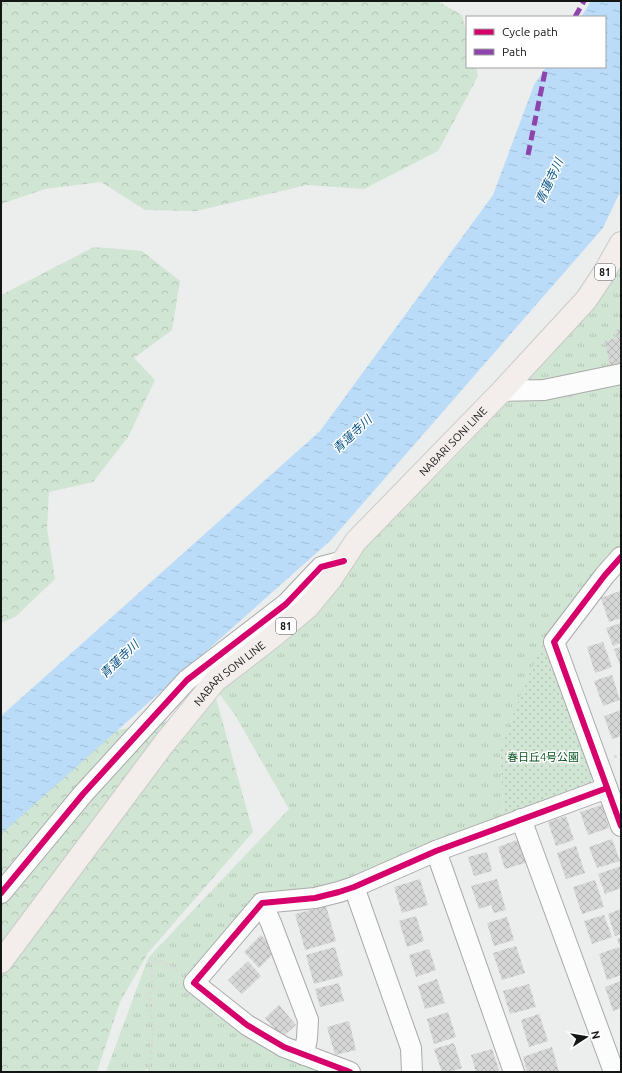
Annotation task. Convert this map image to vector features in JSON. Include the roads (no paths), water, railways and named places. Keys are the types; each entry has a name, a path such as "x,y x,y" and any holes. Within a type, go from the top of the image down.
{"main road":[{"name":"NABARI SONI LINE","path":"1,962 163,745 215,681 271,638 308,607 331,579 356,541 502,391 586,300 604,273 621,243"}],"street":[{"path":"502,391 544,390 621,374"},
{"path":"621,558 604,575 554,642 621,826"},
{"path":"1,893 83,794 187,680 286,604 321,568 344,560"},
{"path":"350,1072 284,1047 247,1025 194,983 262,903 315,898 354,887 436,851 608,788"},
{"path":"521,819 614,1072"},
{"path":"436,851 514,1072"},
{"path":"354,887 411,1048 412,1072"},
{"path":"262,903 308,1020 304,1055"}],"water":[{"name":"青蓮寺川","path":"591,1 621,1 621,190 603,228 331,540 1,834 1,716 320,431 493,195 534,85 545,68 606,68 606,16 582,16"}],"park label":[{"name":"春日丘4号公園","path":"543,757"}]}
